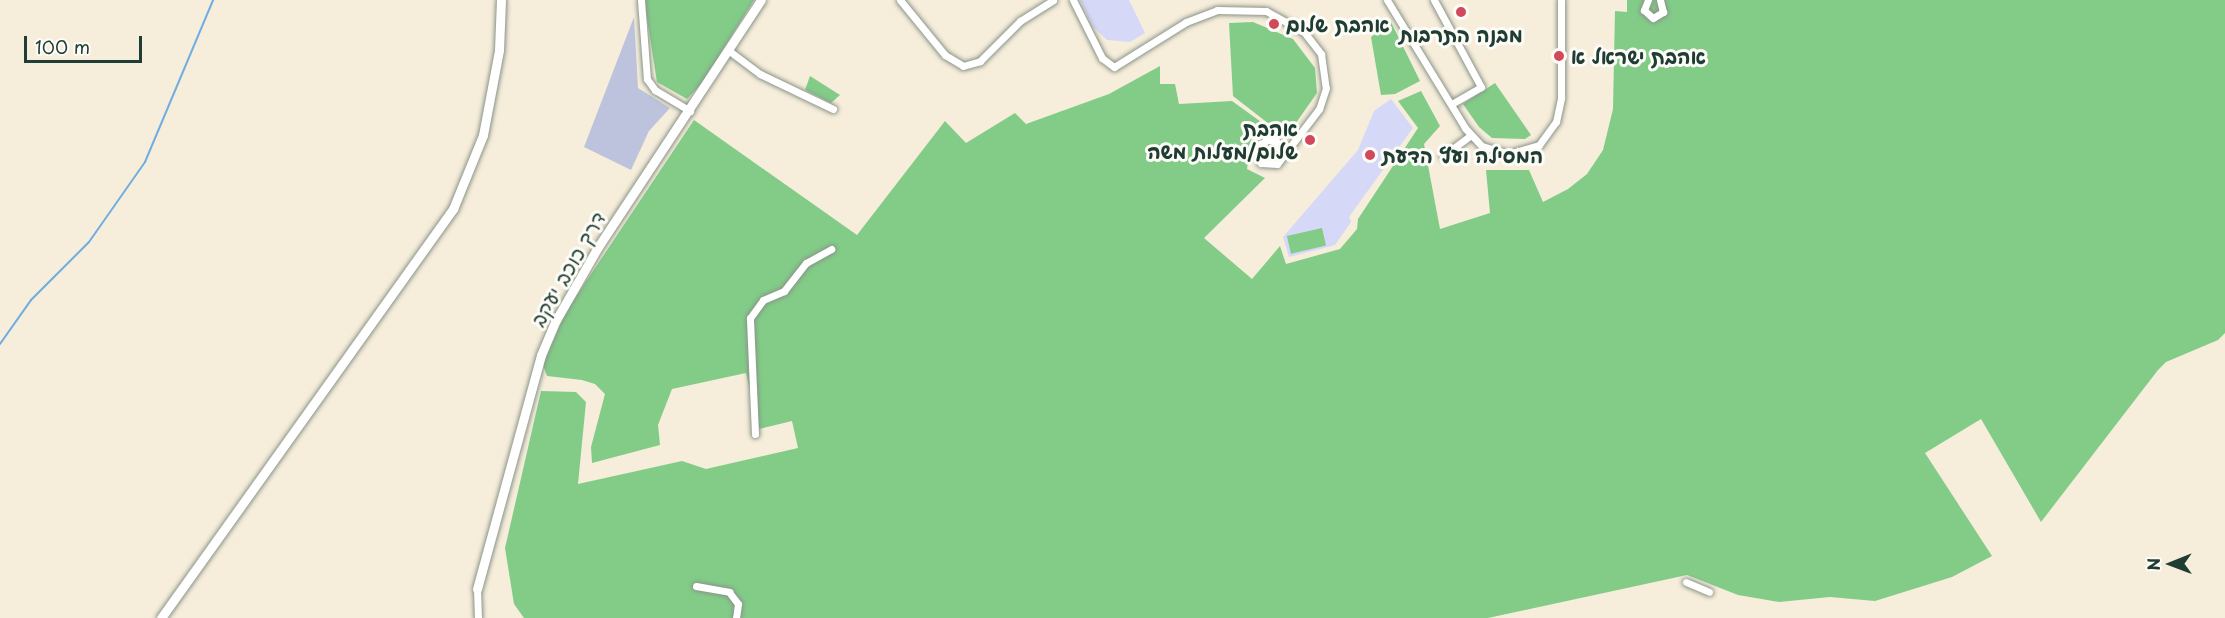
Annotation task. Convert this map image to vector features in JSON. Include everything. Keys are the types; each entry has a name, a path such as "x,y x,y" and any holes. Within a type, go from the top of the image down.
{"main road":[{"path":"161,618 453,208 475,164 486,124 499,50 501,0"},
{"name":"דרך כוכב יעקב","path":"477,589 541,355 555,320 598,247 690,111 761,0"}],"street":[{"path":"641,0 647,79 655,90 690,111"},
{"path":"900,0 945,55 963,66 980,61 1020,21 1053,0"},
{"path":"1073,0 1102,58 1114,67 1186,22 1217,10 1250,8 1289,22 1304,32 1321,54 1326,76 1319,109 1295,140 1273,165 1261,163 1257,156 1263,141 1280,144 1295,140"},
{"path":"1388,0 1471,135 1491,152 1508,154 1528,151 1553,129 1561,98 1561,0"},
{"path":"1648,0 1644,10 1653,18 1663,12 1661,1"},
{"path":"1438,2 1481,87 1451,104"},
{"path":"728,50 764,77 833,110"},
{"path":"1443,156 1471,135"},
{"path":"1280,144 1282,153"},
{"path":"755,434 750,318 763,300 783,291 806,262 831,249"},
{"path":"1686,582 1709,592"},
{"path":"696,586 729,592 738,604 736,618"},
{"path":"477,589 478,618"}],"shaded area":[{"path":"1080,0 1129,0 1145,33 1130,42 1107,40 1092,26"},
{"path":"634,17 638,88 670,108 649,131 631,170 584,147"},
{"path":"1391,99 1413,128 1349,217 1351,222 1335,245 1289,257 1283,237 1358,150 1374,111"}],"green space":[{"path":"644,0 754,0 702,83 687,99 657,82"},
{"path":"1627,0 2225,0 2225,333 2218,340 2166,362 2158,370 2041,522 1981,419 1925,453 1992,556 1952,577 1875,601 1830,597 1779,602 1738,595 1687,575 1488,618 524,618 514,604 505,548 541,391 576,392 586,402 578,484 682,461 706,469 798,448 792,421 759,429 746,373 672,389 658,425 660,445 592,463 591,447 605,394 595,384 582,380 547,376 543,365 565,313 694,120 857,235 945,121 966,143 1015,113 1026,124 1109,94 1160,66 1160,84 1175,84 1179,104 1232,101 1268,127 1252,136 1247,169 1265,178 1204,238 1252,279 1280,246 1286,264 1340,249 1357,229 1358,219 1418,128 1398,101 1421,91 1440,126 1424,144 1440,229 1490,213 1486,170 1529,170 1543,202 1568,189 1587,174 1603,150 1613,109 1615,11 1627,12"},
{"path":"1253,22 1293,39 1315,68 1317,93 1286,137 1233,96 1229,23"},
{"path":"1391,22 1420,81 1395,94 1381,95 1371,37"},
{"path":"810,76 840,95 831,103 805,90"},
{"path":"1495,83 1531,135 1525,139 1492,138 1479,127 1463,104"},
{"path":"1322,228 1326,246 1291,254 1287,236"}],"waterway":[{"path":"0,344 31,300 89,242 145,162 213,0"}],"place":[{"name":"מבנה התרבות","path":"1461,12"},
{"name":"אהבת שלום","path":"1274,24"},
{"name":"אהבת ישראל א","path":"1559,56"},
{"name":"אהבת שלום/מעלות משה","path":"1310,140"},
{"name":"המסילה ועץ הדעת","path":"1370,155"}]}
